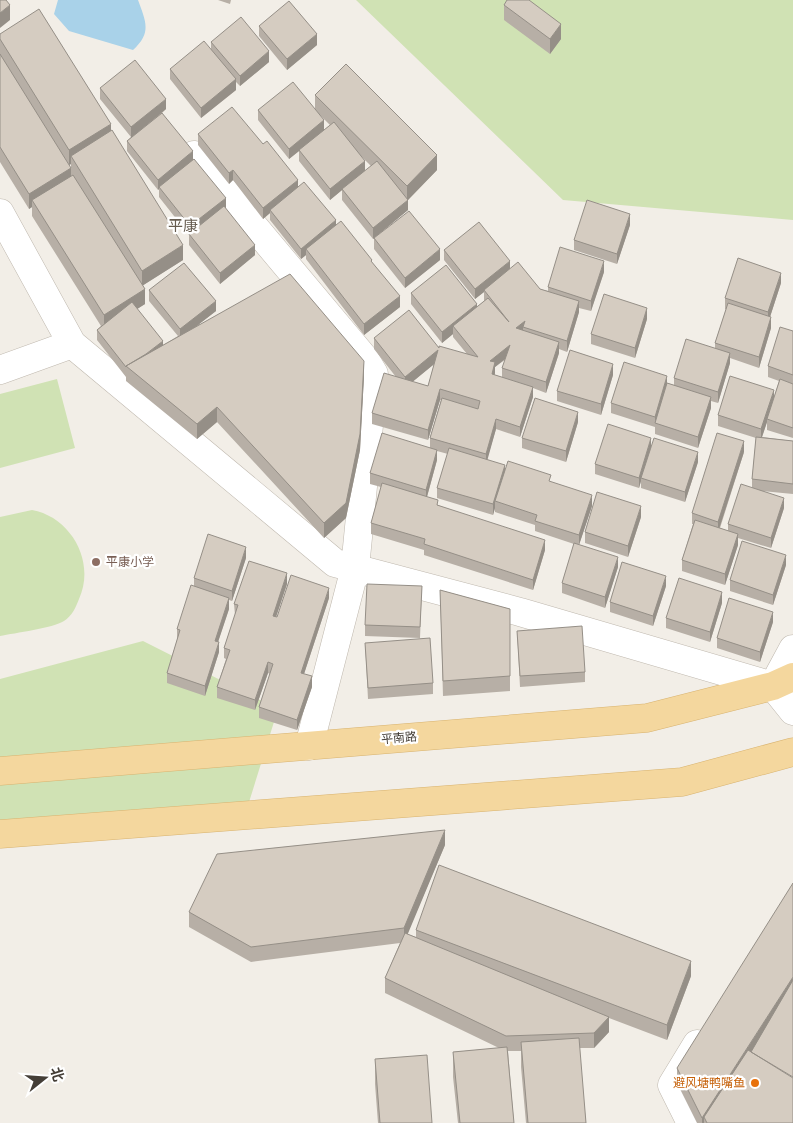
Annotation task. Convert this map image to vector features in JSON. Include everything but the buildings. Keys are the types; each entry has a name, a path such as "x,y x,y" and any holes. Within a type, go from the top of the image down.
{"main road":[{"name":"平南路","path":"0,771 647,718 783,681"},
{"path":"0,834 682,782 793,752"}],"street":[{"path":"194,155 365,359 374,374 355,568 309,746"},
{"path":"0,212 72,344 335,563 783,681"},
{"path":"0,370 72,344"},
{"path":"793,648 783,681 793,710"},
{"path":"691,1123 672,1084 708,1026"}],"green space":[{"path":"356,0 793,0 793,220 563,200"},
{"path":"57,379 75,448 0,468 0,394"},
{"path":"32,510 46,514 68,531 82,556 84,570 83,585 75,608 64,621 43,628 0,636 0,517"},
{"path":"143,641 278,709 245,815 0,834 0,679"}],"water":[{"path":"58,0 138,0 146,27 143,38 133,50 69,31 54,14"}],"place":[{"name":"平康小学","path":"96,562"},
{"name":"避风塘鸭嘴鱼","path":"755,1083"}],"district":[{"name":"平康","path":"183,226"}]}
